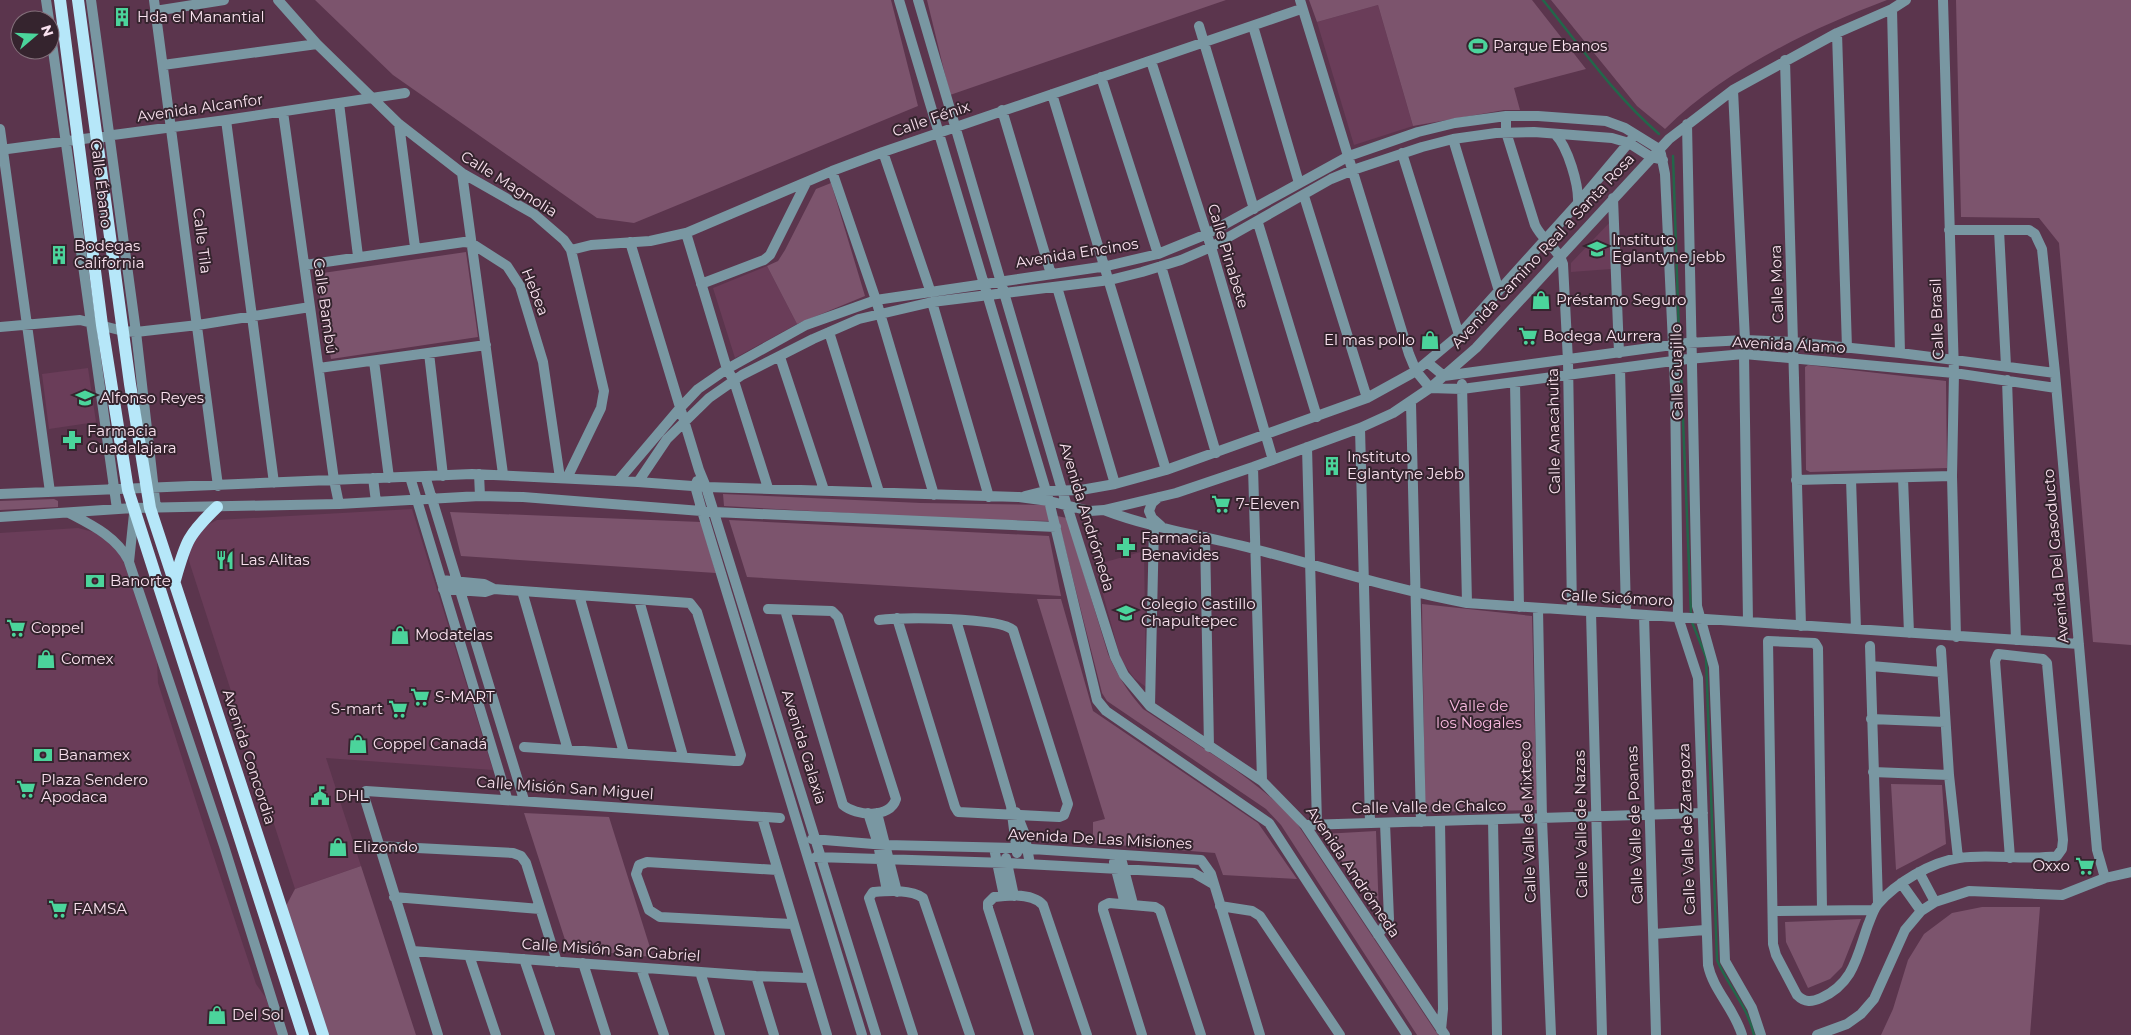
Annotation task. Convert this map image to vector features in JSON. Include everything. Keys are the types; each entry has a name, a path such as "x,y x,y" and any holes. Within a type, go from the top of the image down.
{"main road":[{"name":"Calle Ébano","path":"60,0 102,325 128,490"},
{"name":"Calle Ébano","path":"78,0 103,137 122,331 150,488"},
{"name":"Avenida Concordia","path":"150,488 153,508 175,580 322,1035"},
{"path":"128,490 304,1035"},
{"path":"175,580 186,541 217,507"}],"street":[{"path":"91,0 103,137 136,332 150,488"},
{"name":"Calle Tila","path":"154,0 218,486"},
{"path":"155,11 224,0"},
{"name":"Calle Magnolia","path":"278,0 317,44 399,124 462,173 550,226 571,250 604,391 601,408 563,478"},
{"path":"899,0 986,296 1049,501 1100,707 1269,822 1407,1035"},
{"name":"Avenida Andrómeda","path":"918,0 1062,490 1115,657 1124,675 1150,706 1262,781 1305,824 1443,1032"},
{"name":"Avenida Camino Real a Santa Rosa","path":"1460,369 1476,348 1613,198 1659,149 1687,124 1733,90 1785,60 1837,33 1892,9 1906,0"},
{"name":"Calle Brasil","path":"1943,0 1952,360 1954,373 1952,476 1956,636"},
{"path":"1300,4 1416,371 1430,388"},
{"name":"Calle Fénix","path":"571,250 592,244 669,238 686,233 806,184 832,171 882,152 1253,26 1300,4"},
{"path":"1892,9 1900,353"},
{"path":"1199,26 1254,209"},
{"path":"1253,26 1300,183"},
{"path":"1837,33 1847,348"},
{"path":"163,65 317,44"},
{"path":"54,60 89,321 117,509"},
{"name":"Calle Mora","path":"1785,60 1801,626"},
{"name":"Calle Pinabete","path":"1151,61 1211,247 1273,460"},
{"path":"1101,78 1158,254"},
{"path":"1733,90 1745,340"},
{"name":"Avenida Alcanfor","path":"1,150 283,112 405,93"},
{"path":"1052,94 1106,266 1166,470"},
{"path":"339,103 358,256"},
{"path":"1002,110 1051,274"},
{"name":"Calle Bambú","path":"283,112 334,480 339,504"},
{"path":"1506,116 1506,132 1535,224 1545,240 1561,256"},
{"name":"Avenida Encinos","path":"618,481 698,389 727,369 806,325 876,300 930,290 1106,266 1158,254 1207,234 1348,156 1418,132 1506,116 1538,116 1606,121 1632,139 1651,157"},
{"path":"226,120 274,483"},
{"path":"399,124 415,248"},
{"name":"Calle Guajillo","path":"1687,124 1697,618"},
{"path":"0,129 1,150 28,323 50,492"},
{"name":"Avenida Encinos","path":"638,482 667,440 709,398 734,381 829,332 859,319 932,302 1110,280 1161,266 1211,247 1353,170 1402,153 1452,139 1506,132 1555,134 1632,139 1659,149"},
{"path":"1555,134 1563,146 1571,169 1578,192 1578,203"},
{"path":"1452,139 1499,291"},
{"name":"Avenida Camino Real a Santa Rosa","path":"1019,498 1045,490 1081,490 1114,484 1166,470 1367,398 1416,371 1459,335 1578,203 1632,139"},
{"name":"Calle Guajillo","path":"1659,149 1663,160 1672,361 1675,386 1681,617"},
{"path":"882,152 930,290"},
{"path":"1402,153 1459,335"},
{"path":"1651,157 1663,160"},
{"path":"832,171 876,300 934,495"},
{"path":"462,173 504,474"},
{"path":"702,284 764,260 770,255 777,246 806,184"},
{"path":"1304,196 1367,398"},
{"path":"1613,198 1619,354"},
{"path":"1258,222 1317,417"},
{"path":"1949,230 1999,230 2006,366"},
{"name":"Avenida Del Gasoducto","path":"1999,230 2029,230 2035,234 2042,249 2055,373 2097,850 2105,878"},
{"path":"686,233 727,369 734,381 768,488"},
{"path":"304,265 456,242 471,243"},
{"name":"Avenida Galaxia","path":"630,242 699,470 714,512 817,840 836,908 876,1035"},
{"name":"Hebea","path":"471,243 507,266 520,286 543,362 563,478"},
{"name":"Calle Anacahuita","path":"1561,256 1564,273 1568,361 1572,610"},
{"path":"1161,266 1216,453"},
{"path":"1057,287 1114,484"},
{"path":"932,302 989,497"},
{"path":"0,327 72,320 89,321 122,331 136,332 198,325 310,307"},
{"path":"829,332 880,492"},
{"name":"Avenida Álamo","path":"1444,376 1460,369 1568,361 1672,345 1745,340 1794,342 1900,353 2055,373"},
{"path":"319,368 486,345"},
{"path":"429,353 443,476"},
{"path":"1744,354 1748,622"},
{"name":"Avenida Álamo","path":"1430,388 1462,390 1672,361 1744,354 1954,373 2056,388"},
{"path":"780,357 824,490"},
{"path":"374,361 389,478"},
{"path":"0,494 504,474 706,487 1019,498 1049,501 1090,511 1104,510 1160,497 1253,467 1360,428 1411,403 1444,376 1427,362"},
{"path":"1620,368 1626,613"},
{"path":"1460,369 1467,602"},
{"path":"2007,380 2016,640"},
{"path":"1515,382 1519,607"},
{"path":"1411,403 1421,822"},
{"path":"1360,428 1362,578 1370,823"},
{"path":"1307,447 1317,824"},
{"path":"1253,467 1262,781"},
{"name":"Avenida Galaxia","path":"699,470 696,486 702,511 862,1035"},
{"path":"479,474 480,496"},
{"path":"425,476 524,800"},
{"path":"1796,480 1952,476"},
{"path":"410,477 507,798"},
{"path":"373,478 376,502"},
{"path":"1902,478 1909,633"},
{"path":"1851,479 1856,629"},
{"path":"0,517 117,509 134,511 153,508 339,504 480,496 523,497 714,512 1056,527"},
{"path":"1150,706 1158,526 1149,510 1152,503 1160,497"},
{"name":"Calle Sicómoro","path":"1104,510 1131,520 1256,550 1416,593 1467,602 1538,609 1626,613 2079,644"},
{"path":"129,562 134,511"},
{"path":"1076,532 1080,521 1090,511"},
{"path":"68,512 91,524 119,545 129,562 224,846 283,1035"},
{"path":"1205,537 1209,747"},
{"path":"442,584 485,592 494,589 690,603 695,607 741,756 739,761 524,747"},
{"path":"522,591 568,750"},
{"path":"579,595 624,753"},
{"path":"638,600 684,756"},
{"path":"768,609 832,611 838,617 896,799 889,809 873,813 843,805 785,610"},
{"name":"Calle Valle de Mixteco","path":"1538,609 1542,819 1551,1035"},
{"name":"Calle Valle de Nazas","path":"1591,612 1602,1035"},
{"name":"Calle Valle de Poanas","path":"1644,615 1656,1035"},
{"name":"Calle Valle de Zaragoza","path":"1681,617 1698,678 1705,930 1710,975 1737,1020 1742,1035"},
{"path":"879,620 897,618 956,620 1008,626 1016,635 1068,804 1067,811 1059,817 1014,812 958,812 897,618"},
{"path":"1697,618 1714,667 1725,961 1752,1008 1760,1035"},
{"path":"956,620 1014,812 1022,848 1030,864"},
{"path":"1822,909 1818,648 1815,643 1767,642 1773,944 1776,955 1798,995 1807,1002 1814,1001 1836,991 1850,976 1876,906 1870,646"},
{"path":"1941,650 1949,775 1958,858"},
{"path":"1773,911 1876,906 1900,883 1919,872 1958,858 2010,858 2033,858 2057,856 2062,850 2064,840 2047,663 2043,659 1998,654 1995,660 2010,858"},
{"path":"1870,666 1941,672"},
{"path":"1871,719 1946,722"},
{"path":"1873,772 1949,775"},
{"name":"Calle Misión San Miguel","path":"378,846 364,796 366,791 507,798 780,818"},
{"path":"873,813 892,892"},
{"name":"Calle Valle de Chalco","path":"1305,824 1542,819 1702,813"},
{"path":"762,817 808,978 827,1035"},
{"path":"1493,820 1497,1035"},
{"path":"1440,821 1443,1032"},
{"path":"1378,935 1389,919 1385,823"},
{"name":"Avenida De Las Misiones","path":"801,837 882,845 1022,848 1201,860 1208,868 1213,884"},
{"path":"438,1035 378,846 513,853 521,856 526,863 557,962"},
{"path":"999,848 1009,896"},
{"path":"1019,864 1022,848"},
{"path":"1116,854 1129,904"},
{"name":"Avenida De Las Misiones","path":"808,857 885,858 1120,868 1194,873 1213,884"},
{"path":"776,870 643,863 637,869 636,874 646,904 655,915 792,924"},
{"path":"1919,872 1935,902"},
{"path":"1817,1035 1847,1024 1861,1014 1874,999 1905,930 1921,911 1935,902 1969,890 2062,895 2105,878 2131,872"},
{"path":"1900,883 1921,911"},
{"path":"1213,884 1260,1035"},
{"path":"913,1035 869,898 873,892 892,892 916,895 923,898 970,1035"},
{"path":"1028,1035 988,908 991,899 1009,896 1036,900 1043,905 1087,1035"},
{"path":"394,898 540,909"},
{"path":"1142,1035 1103,910 1103,906 1109,902 1155,906 1162,914 1201,1035"},
{"path":"1220,906 1252,911 1260,916 1340,1035"},
{"path":"823,910 836,908"},
{"path":"1654,934 1705,930"},
{"name":"Calle Misión San Gabriel","path":"412,952 808,978"},
{"path":"469,955 496,1035"},
{"path":"524,959 550,1035"},
{"path":"583,963 606,1035"},
{"path":"641,968 664,1035"},
{"path":"700,972 720,1035"},
{"path":"756,976 774,1035"}],"shaded area":[{"path":"1378,5 1413,126 1354,145 1317,22"},
{"name":"Instituto Eglantyne jebb","path":"1610,222 1611,269 1571,272 1571,263"},
{"path":"767,266 797,324 735,358 713,288"},
{"path":"88,368 96,422 49,429 42,374"},
{"path":"412,509 493,770 326,758 361,866 295,889 189,561 190,547 204,527 217,520"},
{"path":"78,528 101,534 115,546 123,560 157,661 158,683 209,842 256,984 266,998 278,1035 0,1035 0,533"},
{"name":"Colegio Castillo Chapultepec","path":"1144,551 1146,687 1134,678 1121,660 1095,565"}],"green space":[{"path":"315,0 891,0 918,106 634,223 597,218 393,75"},
{"path":"927,0 1226,0 950,95"},
{"name":"Parque Ebanos","path":"1309,0 1532,0 1586,69 1514,88 1520,110 1504,110 1413,126 1378,5 1317,22"},
{"path":"1551,0 1887,0 1798,38 1740,70 1713,88 1665,129 1637,106"},
{"path":"1956,0 2131,0 2131,645 2093,642 2059,243 2039,218 1961,217"},
{"path":"831,183 865,296 797,324 767,266 778,261 785,250 816,189"},
{"path":"466,252 478,337 331,359 316,274"},
{"path":"1808,365 1946,381 1947,468 1810,472 1806,470 1805,367"},
{"path":"723,494 921,503 1045,505 1050,521 956,519 724,506"},
{"path":"54,499 58,501 58,507 0,510 0,501"},
{"path":"450,512 701,522 716,573 461,556"},
{"path":"1057,516 1067,518 1108,654 1132,696 1143,709 1243,775 1280,805 1296,822 1438,1035 1417,1035 1281,825 1266,809 1107,701 1102,693"},
{"path":"729,520 1049,536 1061,596 747,577"},
{"path":"1037,599 1061,599 1093,711 1258,823 1297,879 1223,875 1215,853 1093,843 1093,822 1105,819"},
{"name":"Valle de los Nogales","path":"1422,604 1532,616 1537,810 1425,812"},
{"path":"1891,784 1942,785 1946,844 1896,870"},
{"path":"524,813 609,817 653,957 568,949"},
{"path":"1376,831 1379,915 1323,834"},
{"path":"361,866 416,1035 327,1035 286,906 295,889"},
{"path":"1982,907 2040,907 2030,1035 1881,1035 1893,1009 1908,960 1924,934 1952,913"},
{"path":"1861,919 1842,967 1830,979 1808,988 1786,942 1785,922"}],"waterway":[{"path":"1543,0 1612,87 1659,134"},
{"path":"1673,156 1679,336"},
{"path":"1681,371 1691,614"},
{"path":"1692,622 1706,657 1717,960 1743,1006 1754,1035"}],"place":[{"name":"Hda el Manantial","path":"122,17"},
{"name":"Parque Ebanos","path":"1478,46"},
{"name":"Instituto Eglantyne jebb","path":"1597,249"},
{"name":"Bodegas California","path":"59,255"},
{"name":"Préstamo Seguro","path":"1541,300"},
{"name":"Bodega Aurrera","path":"1528,336"},
{"name":"El mas pollo","path":"1430,340"},
{"name":"Alfonso Reyes","path":"85,398"},
{"name":"Farmacia Guadalajara","path":"72,440"},
{"name":"Instituto Eglantyne Jebb","path":"1332,466"},
{"name":"7-Eleven","path":"1221,504"},
{"name":"Farmacia Benavides","path":"1126,547"},
{"name":"Las Alitas","path":"225,560"},
{"name":"Banorte","path":"95,581"},
{"name":"Colegio Castillo Chapultepec","path":"1126,613"},
{"name":"Coppel","path":"16,628"},
{"name":"Modatelas","path":"400,635"},
{"name":"Comex","path":"46,659"},
{"name":"S-MART","path":"420,697"},
{"name":"S-mart","path":"398,709"},
{"name":"Coppel Canadá","path":"358,744"},
{"name":"Banamex","path":"43,755"},
{"name":"Plaza Sendero Apodaca","path":"26,789"},
{"name":"DHL","path":"320,796"},
{"name":"Elizondo","path":"338,847"},
{"name":"Oxxo","path":"2085,866"},
{"name":"FAMSA","path":"58,909"},
{"name":"Del Sol","path":"217,1015"}]}
